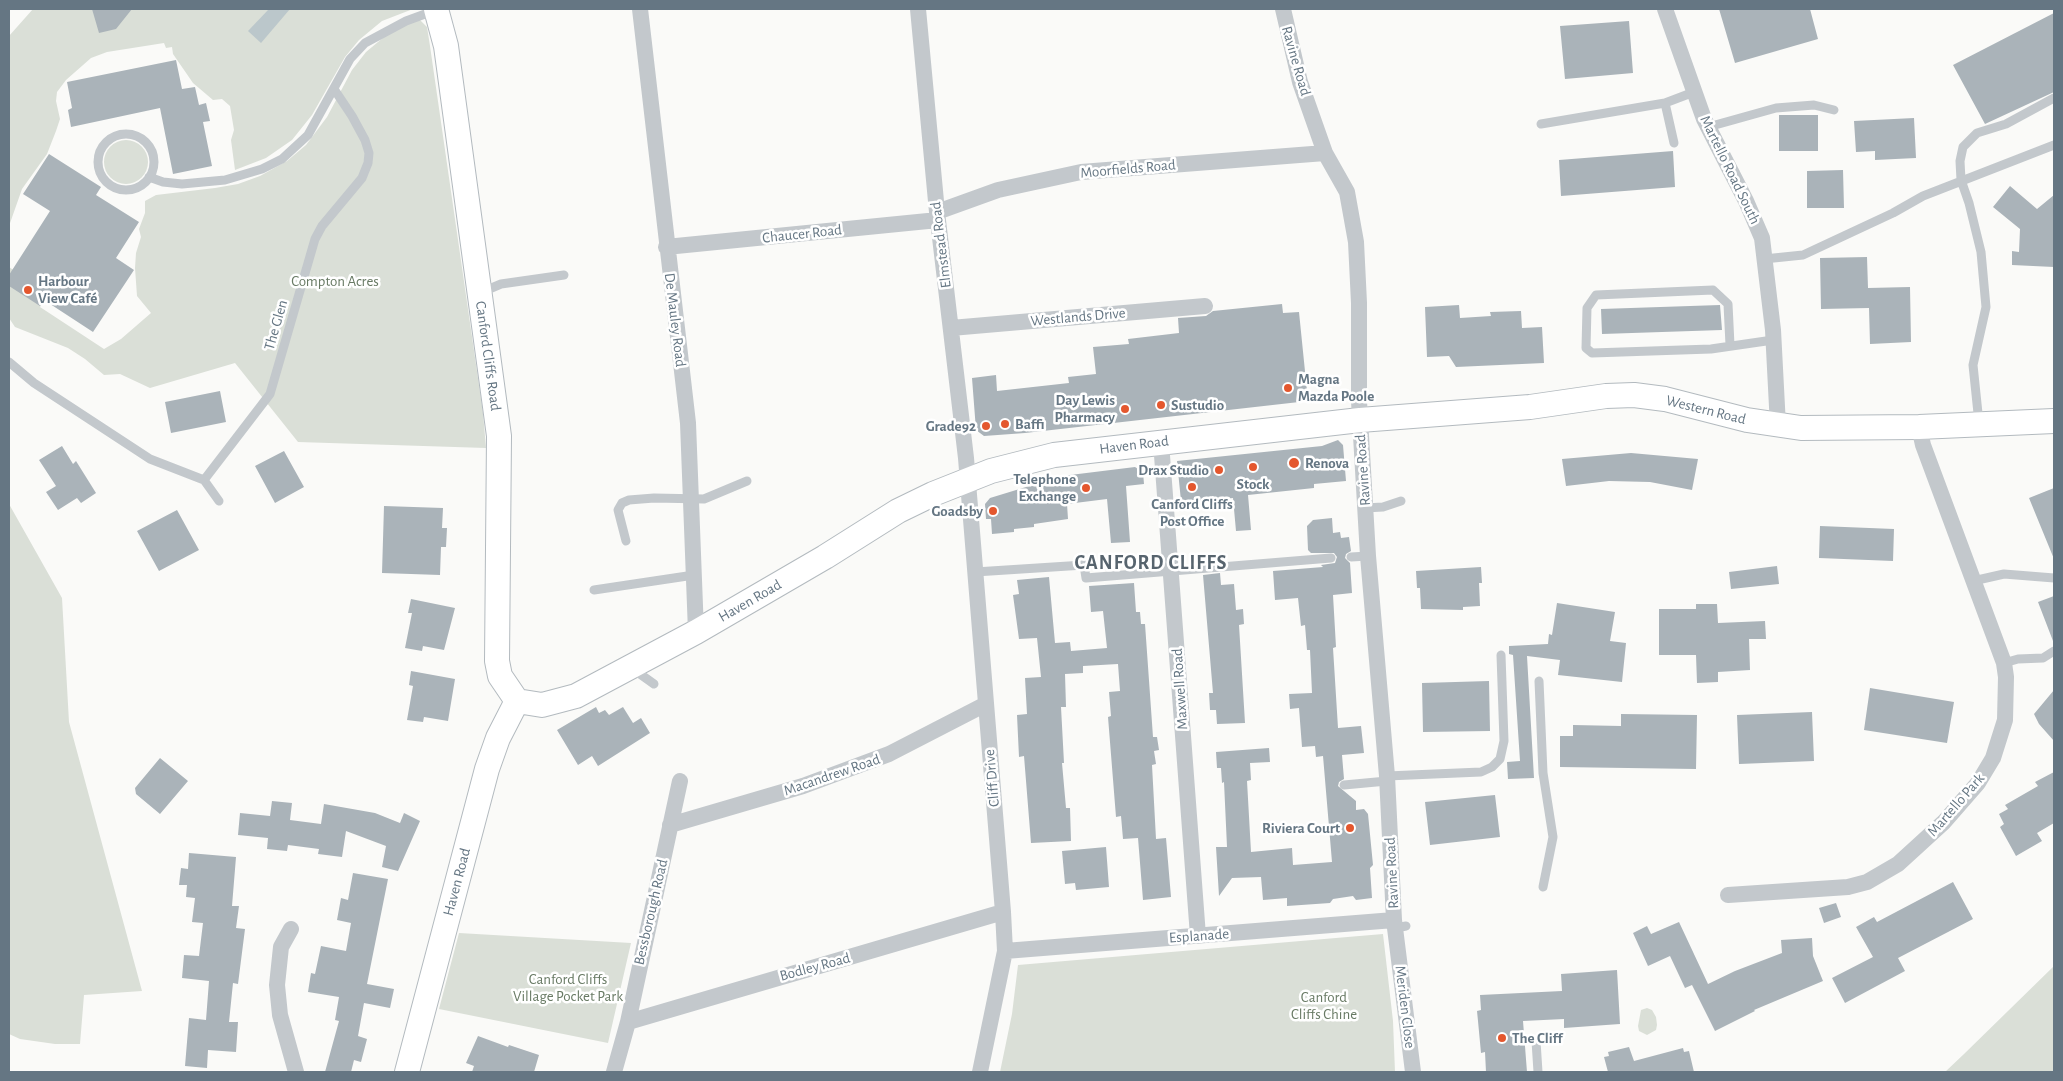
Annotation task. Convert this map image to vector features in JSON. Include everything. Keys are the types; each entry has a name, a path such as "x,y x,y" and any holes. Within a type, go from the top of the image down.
{"main road":[{"name":"Canford Cliffs Road","path":"437,9 446,46 498,436 497,661 500,676 517,701"},
{"name":"Western Road","path":"1360,420 1530,407 1606,396 1634,395 1665,399 1778,426 1836,429 2054,421"},
{"name":"Haven Road","path":"407,1072 488,769 498,738 517,701 542,705 576,696 696,632 825,557 898,511 933,494 1006,467 1054,455 1360,420"}],"street":[{"name":"De Mauley Road","path":"640,9 666,247 688,423 696,632"},
{"name":"Elmstead Road","path":"918,9 937,216 968,481"},
{"name":"Ravine Road","path":"1283,9 1300,82 1326,153 1346,192 1356,242 1360,420 1368,556 1387,779 1397,928"},
{"name":"Martello Road South","path":"1665,9 1708,127 1762,238 1773,340 1778,426"},
{"name":"Moorfields Road","path":"937,216 998,190 1081,172 1326,153"},
{"name":"Chaucer Road","path":"666,247 937,216"},
{"name":"Westlands Drive","path":"951,328 1205,306"},
{"name":"Martello Park","path":"1728,895 1858,885 1881,875 1916,849 1944,822 1973,789 1993,758 2004,720 2006,677 2004,663 1923,445 1919,427"},
{"name":"Maxwell Road","path":"1161,442 1198,936"},
{"name":"Cliff Drive","path":"968,481 1005,951 980,1072"},
{"name":"Macandrew Road","path":"670,825 803,786 889,754 986,704"},
{"name":"Bessborough Road","path":"614,1072 628,1022 680,781"},
{"name":"Bodley Road","path":"628,1022 1003,912"},
{"name":"Esplanade","path":"1005,951 1198,936 1397,928"},
{"name":"Meriden Close","path":"1397,928 1413,1072"},
{"path":"290,929 281,947 277,985 280,1015 296,1072"}],"lane":[{"path":"149,177 163,182 182,184 225,180 262,169 282,159 308,135 350,59 365,43 406,21 437,9"},
{"name":"The Glen","path":"204,480 270,394 315,239 322,226 362,178 369,153 352,116 334,89"},
{"path":"1541,124 1666,103 1694,92"},
{"path":"1979,423 1973,365 1986,307 1985,280 1973,220 1961,180 1960,160 1963,147 1977,133 2006,124 2054,98"},
{"path":"1666,103 1674,143"},
{"path":"1708,127 1776,108 1814,105 1834,110"},
{"path":"123,134 140,138 147,143 154,160 149,177 134,188 115,188 101,175 98,166 102,148 107,141 123,134"},
{"path":"1764,259 1803,255 1893,213 1923,196 2054,145"},
{"path":"479,293 501,284 564,275"},
{"path":"1730,345 1728,304 1713,290 1596,295 1587,308 1586,348 1592,353 1711,349 1773,340"},
{"path":"9,362 34,383 150,458 204,480 219,501"},
{"path":"626,541 618,510 622,503 629,500 654,498 704,499 717,496 746,481"},
{"path":"1366,508 1383,507 1401,501"},
{"path":"1351,557 1368,556"},
{"path":"975,572 1084,565 1086,578 1170,569 1331,558"},
{"path":"1973,581 2004,574 2054,578"},
{"path":"594,590 694,575"},
{"path":"2004,663 2018,659 2043,658 2054,651"},
{"path":"1344,785 1387,779 1481,772 1492,767 1500,759 1504,741 1501,655"},
{"path":"630,667 654,684"},
{"path":"1539,681 1544,773 1553,837 1543,888"},
{"path":"1536,1041 1538,1072"}],"green space":[{"path":"33,9 413,9 382,21 359,40 345,57 312,115 292,140 266,158 235,170 231,140 234,130 230,106 222,99 213,100 193,83 173,54 172,47 166,48 164,43 107,52 91,58 66,80 57,92 56,101 60,119 56,131 47,154 22,189 9,226 9,36"},
{"name":"Compton Acres","path":"420,20 427,27 430,46 483,413 486,448 298,442 235,363 150,388 120,374 104,375 68,348 15,327 9,318 9,267 49,294 40,307 104,349 121,339 151,313 137,296 135,268 136,253 141,237 139,229 145,213 145,201 156,195 238,184 260,176 287,161 306,145 327,117 352,70 366,52 384,37 408,24"},
{"path":"130,140 142,146 147,153 147,171 142,178 135,183 122,184 114,181 107,174 104,158 107,150 114,143"},
{"path":"9,504 62,598 69,722 142,991 84,995 80,1044 55,1044 20,1039 9,1034"},
{"name":"Canford Cliffs Village Pocket Park","path":"459,933 631,943 608,1043 439,1009"},
{"name":"Canford Cliffs Chine","path":"1383,934 1393,1021 1395,1072 1000,1072 1012,1014 1018,965"},
{"path":"2054,966 2054,1072 1945,1072 1964,1054"},
{"path":"1647,1008 1652,1010 1656,1017 1657,1025 1656,1030 1647,1035 1639,1031 1638,1026 1641,1010"}],"shaded area":[{"path":"269,9 290,9 261,43 248,31"}],"building":[{"path":"92,9 132,9 116,29 99,33"},
{"path":"1719,9 1810,9 1818,39 1735,63"},
{"path":"2054,13 2054,92 1985,124 1953,65"},
{"path":"1629,21 1633,73 1565,79 1560,26"},
{"path":"176,60 182,89 195,87 199,105 206,103 210,121 203,122 212,166 173,174 160,108 71,127 68,110 72,108 67,82"},
{"path":"1779,115 1818,115 1818,151 1779,151"},
{"path":"1914,118 1916,158 1875,160 1875,151 1856,152 1854,121"},
{"path":"1673,151 1675,187 1561,196 1559,160"},
{"path":"49,154 101,187 96,195 139,222 116,258 134,270 93,332 44,300 40,306 9,286 9,275 50,211 23,194"},
{"path":"1843,170 1844,208 1807,208 1807,171"},
{"path":"2010,186 2037,209 2054,195 2054,267 2012,265 2012,251 2019,252 2020,229 1993,207"},
{"path":"1867,257 1868,288 1910,287 1911,342 1870,344 1869,308 1821,309 1820,258"},
{"path":"1282,304 1283,313 1299,312 1308,401 1025,433 984,436 976,430 972,378 996,375 997,391 1069,383 1068,377 1096,374 1093,347 1129,344 1128,339 1179,333 1178,318 1206,316 1213,311"},
{"path":"1459,305 1460,318 1491,316 1490,312 1521,311 1522,328 1542,327 1544,363 1456,367 1449,356 1427,357 1425,307"},
{"path":"1720,305 1722,330 1602,334 1601,309"},
{"path":"220,391 226,422 171,433 165,402"},
{"path":"1338,440 1343,445 1346,481 1314,484 1314,488 1248,495 1251,530 1236,531 1233,498 1201,501 1202,509 1182,511 1177,461 1322,446"},
{"path":"62,446 73,464 76,461 96,493 81,503 77,498 58,510 46,492 56,486 39,460"},
{"path":"284,451 304,487 275,503 255,466"},
{"path":"1631,453 1698,459 1692,490 1650,482 1609,481 1566,486 1562,459"},
{"path":"1135,467 1143,472 1144,484 1126,486 1130,542 1111,543 1107,499 1067,504 1068,519 1034,524 1034,527 1014,529 1014,532 992,534 991,519 986,519 985,504 990,498 1062,476"},
{"path":"2054,488 2054,559 2029,498"},
{"path":"384,506 443,508 442,528 447,528 446,547 441,547 440,575 382,573"},
{"path":"177,510 199,550 159,571 137,531"},
{"path":"1332,518 1333,533 1340,532 1341,538 1349,537 1351,551 1346,554 1345,558 1350,563 1352,593 1333,595 1336,647 1333,648 1338,728 1361,726 1364,753 1342,755 1344,779 1339,782 1338,786 1356,801 1356,810 1364,809 1368,814 1373,865 1370,868 1372,898 1356,900 1353,896 1333,899 1330,903 1287,906 1287,898 1263,900 1261,877 1232,878 1219,896 1216,847 1227,847 1224,782 1222,783 1221,768 1217,768 1216,752 1269,748 1270,762 1250,763 1251,780 1247,781 1251,852 1292,848 1293,865 1332,862 1323,756 1316,757 1315,746 1302,747 1299,708 1290,709 1289,694 1312,693 1310,650 1307,650 1305,625 1301,626 1298,598 1275,600 1273,571 1323,567 1321,565 1335,563 1337,557 1334,553 1311,553 1308,550 1307,526 1313,520"},
{"path":"1820,526 1894,529 1893,561 1819,558"},
{"path":"1777,566 1779,584 1731,589 1729,572"},
{"path":"1481,567 1482,583 1479,583 1480,606 1463,607 1463,610 1421,609 1420,588 1417,588 1416,571"},
{"path":"1220,573 1221,585 1234,584 1236,610 1243,609 1244,624 1239,625 1245,723 1217,724 1216,710 1210,710 1209,693 1213,693 1203,575"},
{"path":"1049,577 1055,643 1070,642 1071,651 1107,648 1103,611 1091,612 1089,586 1134,583 1136,612 1140,612 1141,624 1145,624 1153,737 1157,737 1159,750 1154,751 1156,764 1152,765 1156,839 1166,838 1171,897 1143,900 1138,838 1123,839 1121,816 1116,817 1108,717 1111,716 1109,692 1120,691 1118,664 1083,666 1083,673 1065,674 1066,707 1061,707 1064,763 1062,763 1066,808 1070,808 1071,841 1031,843 1024,756 1019,757 1017,715 1027,714 1025,678 1041,677 1037,638 1019,639 1013,595 1019,594 1017,580"},
{"path":"2054,596 2054,641 2053,641 2038,602"},
{"path":"411,599 455,608 444,650 423,646 422,651 405,648 412,613 408,613"},
{"path":"1557,603 1615,612 1610,641 1626,643 1622,682 1558,675 1560,660 1527,656 1534,778 1508,779 1507,762 1520,761 1513,655 1509,654 1509,646 1548,644 1549,634 1552,635"},
{"path":"1696,604 1717,604 1718,623 1765,621 1766,639 1749,639 1750,670 1718,672 1718,682 1697,683 1696,655 1659,655 1659,609 1696,609"},
{"path":"411,671 455,679 448,721 424,717 423,722 407,720 413,686 409,685"},
{"path":"1489,681 1490,731 1423,732 1422,683"},
{"path":"1870,688 1954,702 1947,743 1864,730"},
{"path":"2054,690 2054,741 2039,724 2034,714"},
{"path":"596,707 599,713 605,710 609,715 623,707 633,723 641,718 650,733 598,766 592,756 578,765 557,730"},
{"path":"1812,712 1814,761 1739,764 1737,715"},
{"path":"1621,714 1697,715 1696,769 1560,767 1560,736 1573,736 1573,725 1621,726"},
{"path":"160,758 188,781 160,814 136,794 135,788"},
{"path":"2054,772 2054,823 2037,833 2042,841 2016,856 2000,827 2004,824 1999,814 2008,809 2005,805 2038,786 2035,782"},
{"path":"1495,795 1500,837 1430,845 1425,802"},
{"path":"272,801 292,803 290,820 321,824 324,804 375,813 400,823 404,813 420,821 398,871 382,867 386,846 346,831 342,857 318,854 319,849 288,845 287,851 267,849 268,838 238,835 240,813 270,816"},
{"path":"1106,847 1109,887 1076,890 1075,883 1065,884 1062,851"},
{"path":"189,853 236,857 232,906 239,906 236,928 245,929 238,984 233,983 229,1022 238,1022 236,1052 208,1050 207,1068 185,1066 189,1018 206,1020 209,981 182,978 184,955 199,956 203,923 192,922 195,898 186,897 187,885 179,885 181,868 188,869"},
{"path":"353,873 388,879 367,984 394,989 390,1008 364,1003 358,1036 367,1039 361,1062 354,1060 351,1072 325,1072 339,1021 335,1020 339,997 308,992 311,973 315,974 321,946 346,951 351,923 337,920 341,898 348,900"},
{"path":"1953,882 1973,919 1898,958 1905,971 1845,1003 1832,978 1873,957 1856,927 1874,917 1877,922"},
{"path":"1836,903 1841,917 1824,923 1819,908"},
{"path":"1679,922 1708,984 1735,971 1782,953 1781,940 1812,938 1813,956 1823,981 1754,1010 1715,1031 1692,985 1685,988 1670,956 1648,966 1633,933 1647,926 1651,934"},
{"path":"1617,970 1620,1024 1564,1028 1564,1019 1523,1021 1527,1072 1486,1072 1485,1052 1481,1053 1477,1011 1481,1010 1480,995 1562,991 1561,974"},
{"path":"478,1036 508,1047 509,1045 539,1055 534,1072 472,1072 474,1066 466,1063"},
{"path":"1629,1047 1634,1061 1683,1048 1684,1052 1689,1051 1694,1072 1608,1072 1604,1057 1609,1056 1608,1052"}],"place":[{"name":"Harbour View Café","path":"28,290"},
{"name":"Magna Mazda Poole","path":"1288,388"},
{"name":"Sustudio","path":"1161,405"},
{"name":"Day Lewis Pharmacy","path":"1125,409"},
{"name":"Baffi","path":"1005,424"},
{"name":"Grade92","path":"986,426"},
{"name":"Renova","path":"1294,463"},
{"name":"Stock","path":"1253,467"},
{"name":"Drax Studio","path":"1219,470"},
{"name":"Canford Cliffs Post Office","path":"1192,487"},
{"name":"Telephone Exchange","path":"1086,488"},
{"name":"Goadsby","path":"993,511"},
{"name":"Riviera Court","path":"1350,828"},
{"name":"The Cliff","path":"1502,1038"}],"district":[{"name":"CANFORD CLIFFS","path":"1151,563"}]}
